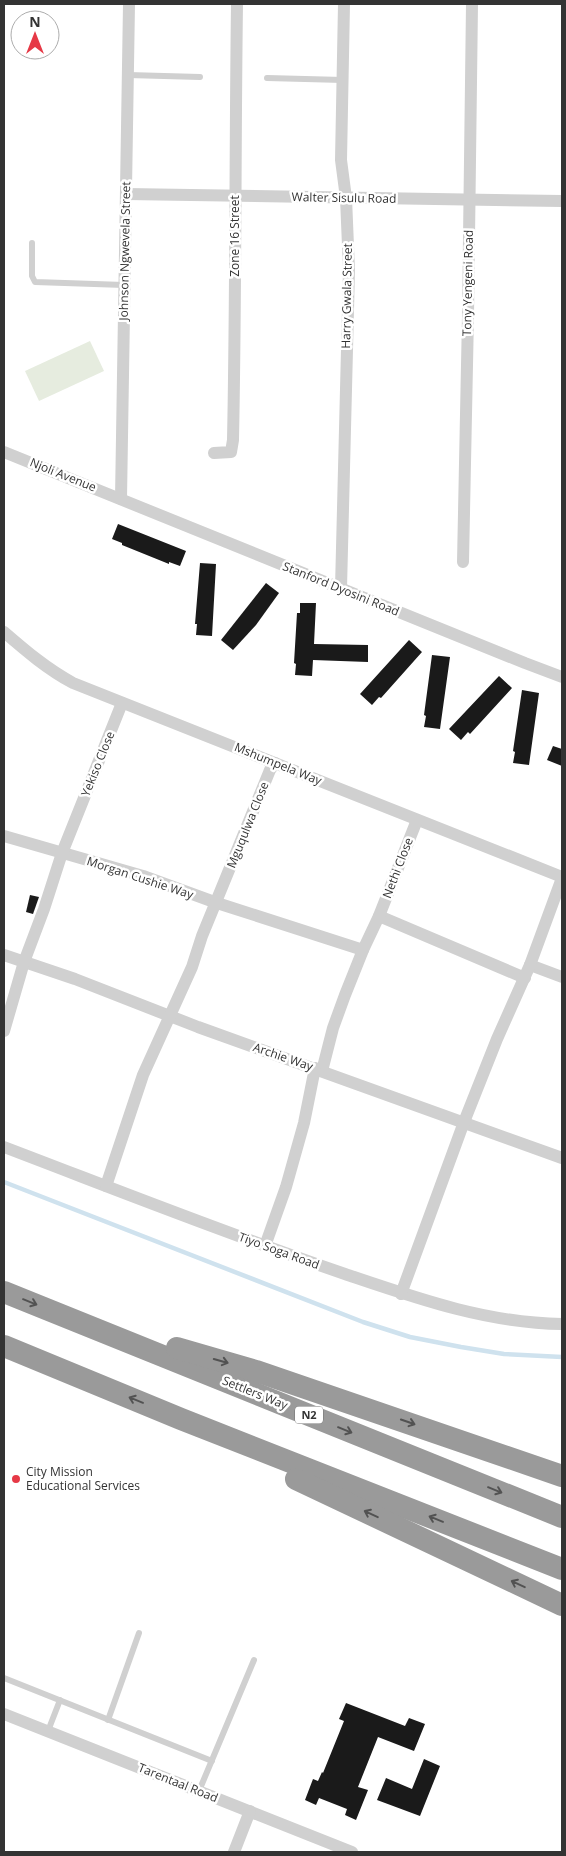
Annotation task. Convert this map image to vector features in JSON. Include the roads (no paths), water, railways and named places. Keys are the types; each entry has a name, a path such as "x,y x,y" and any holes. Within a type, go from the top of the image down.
{"highway":[{"name":"Settlers Way","path":"4,1292 562,1518"},
{"path":"56,1313 256,1371 562,1476"},
{"path":"4,1346 562,1569"},
{"path":"181,1418 242,1454 562,1605"}],"street":[{"name":"Johnson Ngwevela Street","path":"121,499 129,4"},
{"name":"Zone 16 Street","path":"214,454 231,452 232,446 235,320 237,4"},
{"name":"Harry Gwala Street","path":"341,588 349,270 346,198 341,160 344,4"},
{"name":"Tony Yengeni Road","path":"463,562 472,4"},
{"name":"Walter Sisulu Road","path":"126,194 562,201"},
{"name":"Njoli Avenue","path":"4,452 121,499"},
{"name":"Stanford Dyosini Road","path":"121,499 562,677"},
{"name":"Mshumpela Way","path":"4,632 54,673 122,703 562,878"},
{"name":"Yekiso Close","path":"4,1030 24,962 49,895 62,853 122,703"},
{"name":"Mguqulwa Close","path":"106,1186 138,1087 192,967 202,936 274,763"},
{"name":"Nethi Close","path":"265,1246 286,1187 318,1070 336,1018 417,820"},
{"name":"Morgan Cushie Way","path":"4,836 143,876 217,903 363,950"},
{"path":"401,1294 464,1122 497,1039 525,978 562,878"},
{"path":"379,916 525,978"},
{"name":"Archie Way","path":"4,955 75,979 169,1017 562,1158"},
{"path":"530,965 562,977"},
{"name":"Tiyo Soga Road","path":"4,1147 265,1246 401,1294 459,1311 492,1317 562,1324"},
{"name":"Tarentaal Road","path":"4,1714 352,1852"},
{"path":"234,1852 250,1811"}],"lane":[{"path":"128,75 200,77"},
{"path":"267,78 343,80"},
{"path":"32,243 32,276 35,282 124,286"},
{"path":"108,1720 140,1633"},
{"path":"199,1791 254,1660"},
{"path":"4,1678 212,1761"},
{"path":"48,1731 60,1700"}],"waterway":[{"path":"4,1182 363,1322 410,1337 504,1354 562,1357"}],"place":[{"name":"City Mission Educational Services","path":"16,1479"}]}
